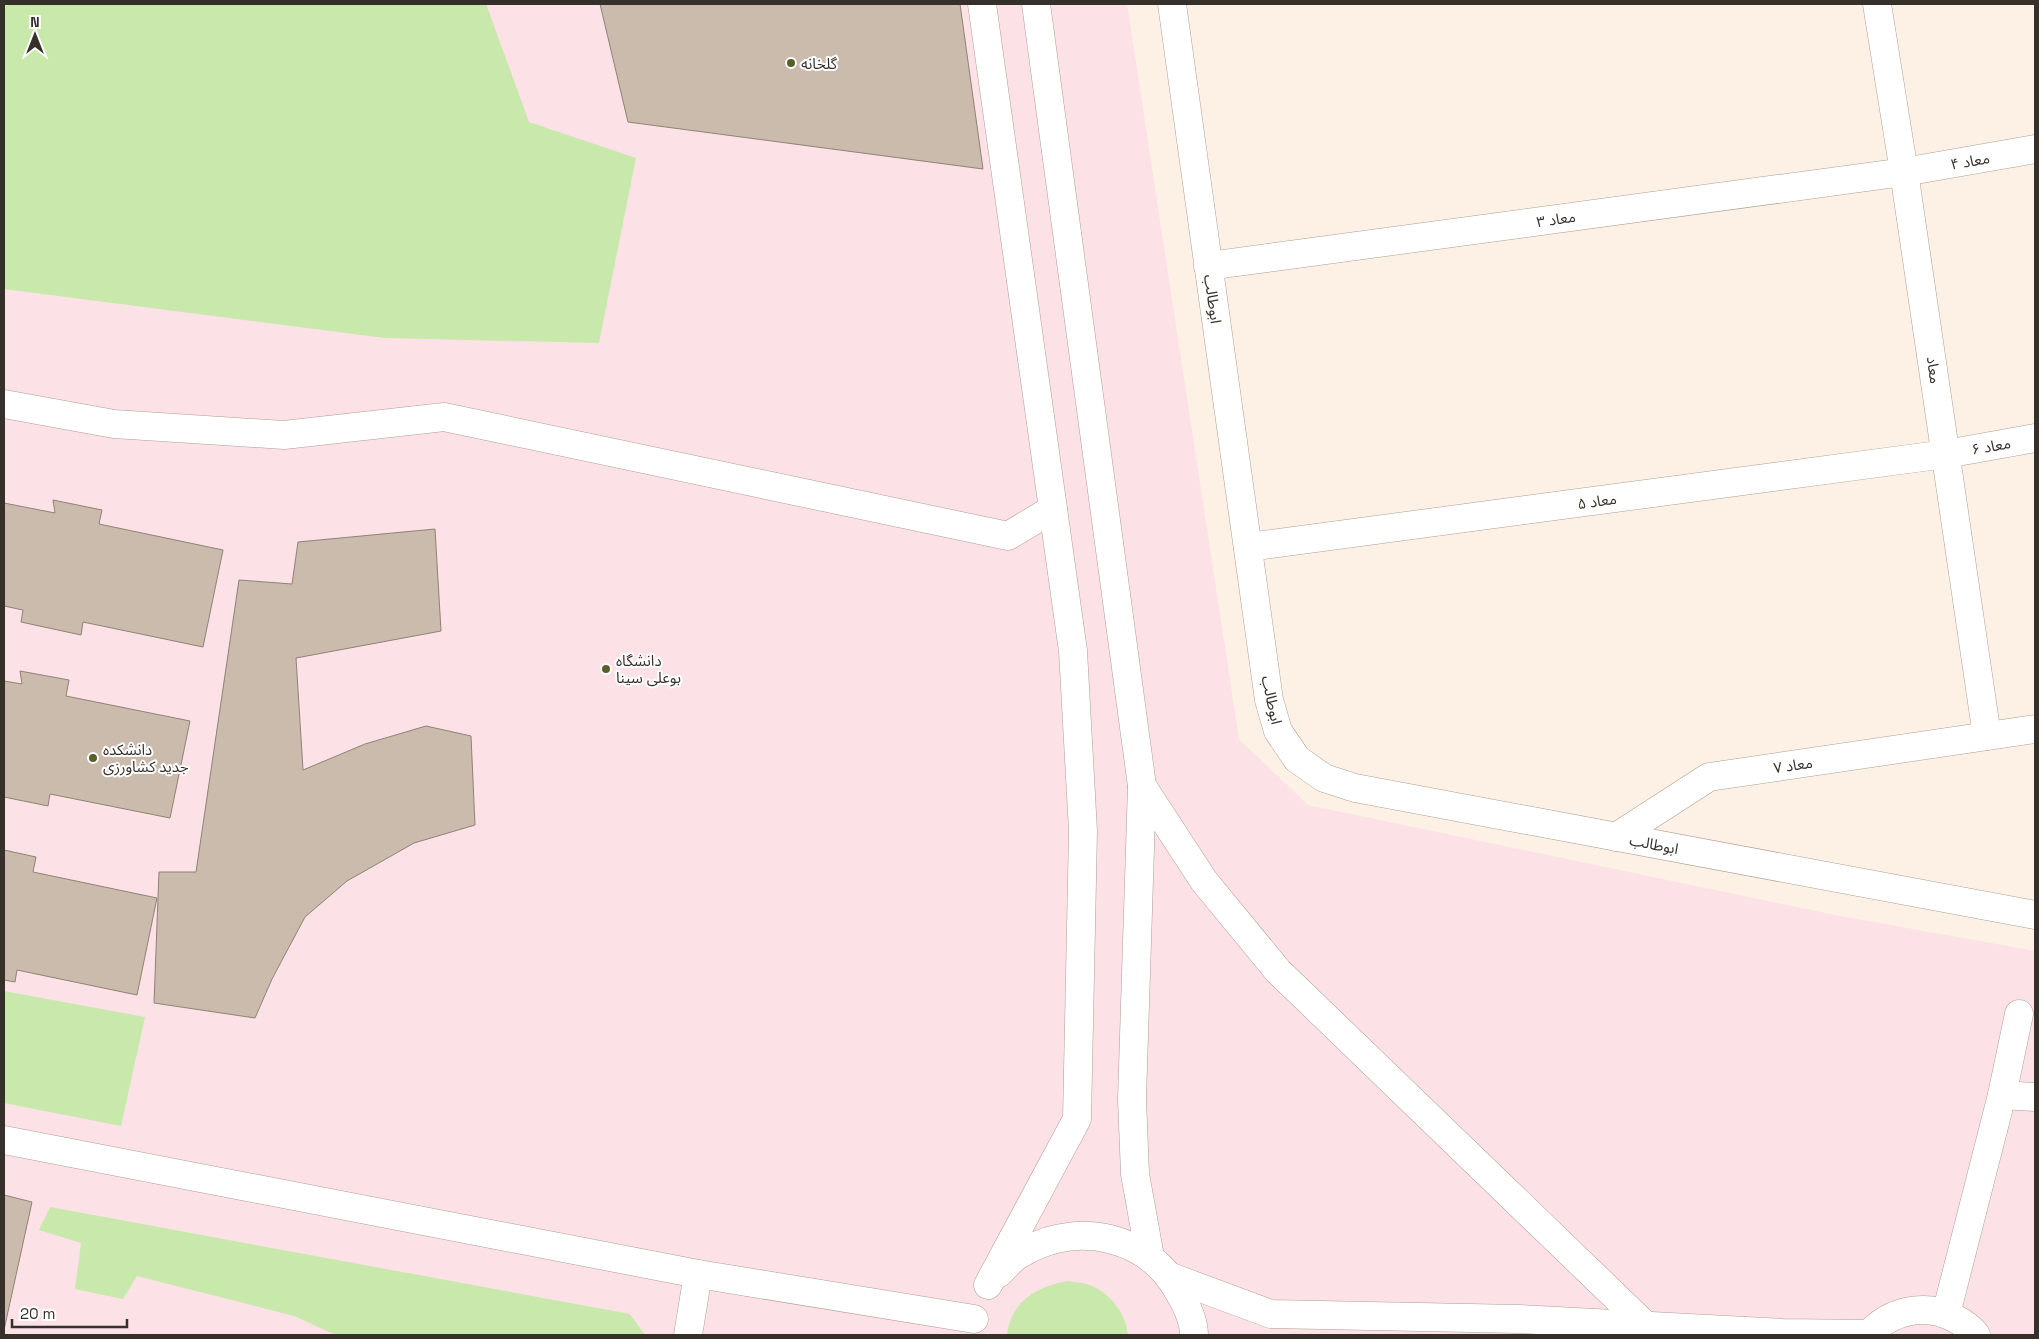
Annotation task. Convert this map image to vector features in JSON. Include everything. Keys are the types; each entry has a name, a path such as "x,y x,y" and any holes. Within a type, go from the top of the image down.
{"street":[{"path":"4,1140 973,1327 988,1285 1077,1119 1083,832 1073,651 982,4"},
{"path":"1036,4 1142,786 1132,1099 1136,1174 1150,1257"},
{"name":"ابوطالب","path":"1172,4 1270,700 1278,731 1297,759 1324,778 1355,788 2035,915"},
{"name":"معاد","path":"1877,4 1904,172 1987,736"},
{"name":"معاد ۴","path":"1904,172 2035,149"},
{"name":"معاد ۳","path":"1208,266 1904,172"},
{"path":"4,404 114,424 284,435 444,417 1008,536 1054,509"},
{"name":"معاد ۶","path":"1946,454 2035,438"},
{"name":"معاد ۵","path":"1248,547 1946,454"},
{"name":"معاد ۷","path":"1616,836 1709,777 2035,729"},
{"path":"1142,786 1204,881 1278,971 1646,1326"},
{"path":"1946,1314 2002,1094 2019,1014"},
{"path":"2002,1094 2035,1097"},
{"path":"988,1285 1013,1258 1045,1241 1081,1235 1117,1240 1150,1257 1171,1277 1185,1302 1194,1335"},
{"path":"688,1335 698,1274"},
{"path":"1171,1277 1271,1314 1518,1319 1782,1334 1868,1335 1885,1320 1904,1312 1926,1309 1946,1314 1961,1321 1977,1334"}],"shaded area":[{"name":"دانشگاه بوعلی سینا","path":"4,4 1127,4 1239,739 1308,805 1835,915 2035,951 2035,1335 4,1335"}],"green space":[{"path":"4,4 486,4 529,122 636,158 599,343 385,338 4,289"},
{"path":"4,991 145,1017 121,1126 4,1103"},
{"path":"50,1207 630,1314 645,1335 336,1335 294,1316 137,1276 123,1299 75,1289 81,1243 39,1230"},
{"path":"1067,1281 1084,1283 1102,1291 1120,1310 1127,1326 1128,1335 1007,1335 1009,1323 1014,1313 1027,1297 1045,1287"}],"building":[{"name":"گلخانه","path":"600,4 960,4 983,169 628,122"},
{"path":"53,500 102,510 99,524 223,550 203,647 83,622 81,635 21,622 23,610 4,606 4,503 55,513"},
{"name":"دانشکده جدید کشاورزی","path":"435,529 441,631 296,658 303,770 365,744 426,726 471,736 475,825 414,843 347,881 305,917 272,979 255,1018 154,1003 159,872 196,872 239,580 292,584 298,542"},
{"name":"دانشکده جدید کشاورزی","path":"20,671 69,680 66,696 190,721 170,818 50,794 48,806 4,797 4,681 22,684"},
{"path":"4,850 36,857 33,872 157,898 137,995 17,970 15,982 4,980"},
{"path":"4,1195 32,1202 4,1330"}],"place":[{"name":"گلخانه","path":"791,63"},
{"name":"دانشگاه بوعلی سینا","path":"606,669"},
{"name":"دانشکده جدید کشاورزی","path":"93,758"}]}
